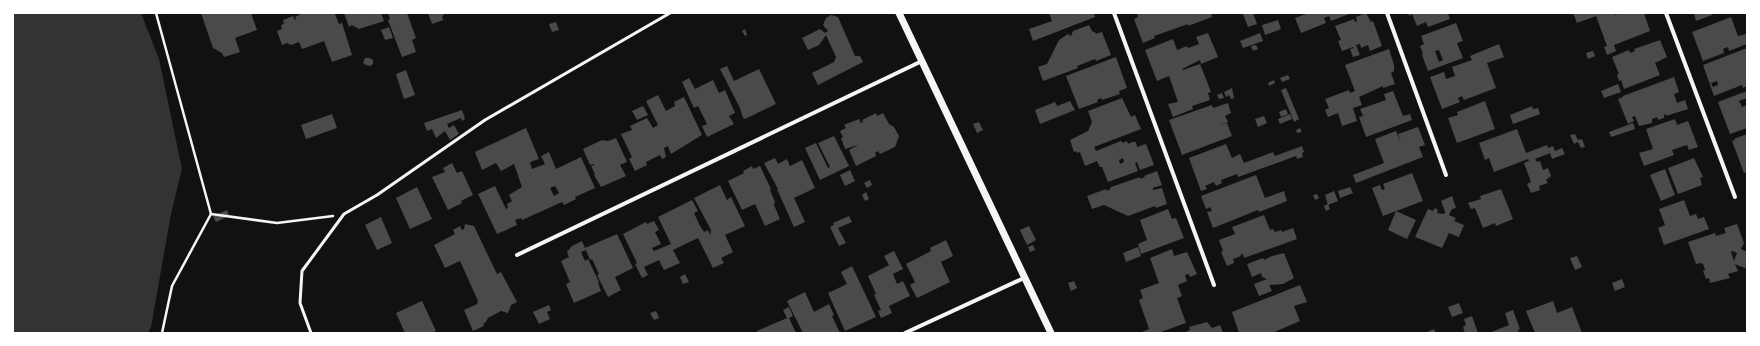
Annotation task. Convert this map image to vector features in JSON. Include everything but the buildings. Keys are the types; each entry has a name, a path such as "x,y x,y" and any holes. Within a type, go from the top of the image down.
{"street":[{"path":"899,13 1051,333"},
{"path":"1114,13 1214,285"},
{"path":"1387,13 1446,175"},
{"path":"1666,13 1735,197"},
{"path":"517,255 922,61"},
{"path":"904,333 1024,278"}],"lane":[{"path":"311,333 300,303 302,271 344,214 377,195 485,120 670,13"}],"path":[{"path":"156,13 211,214 172,286 162,333"},
{"path":"211,214 277,223 344,214"}],"shaded area":[{"path":"13,13 141,13 159,59 182,169 171,214 151,327 148,333 13,333"}]}
